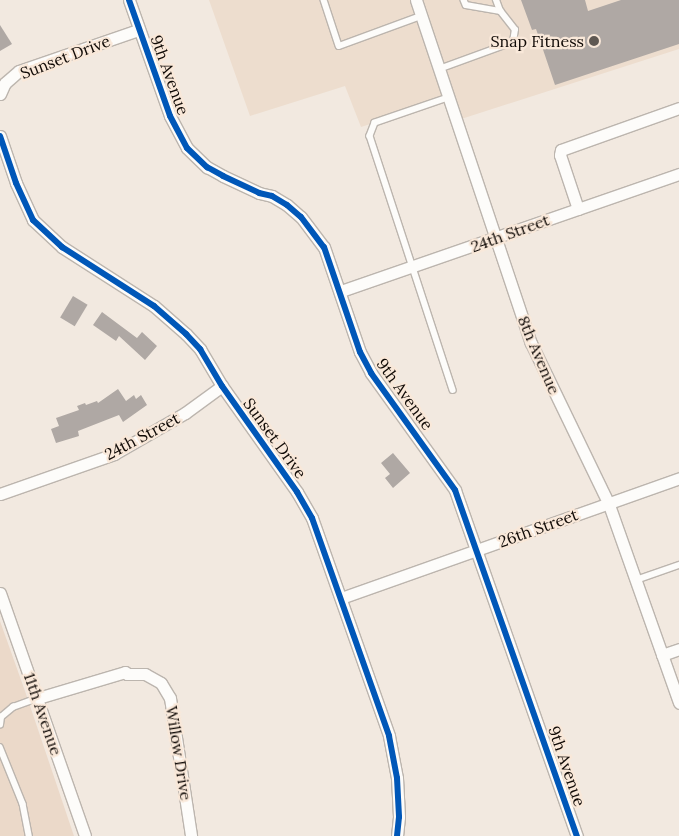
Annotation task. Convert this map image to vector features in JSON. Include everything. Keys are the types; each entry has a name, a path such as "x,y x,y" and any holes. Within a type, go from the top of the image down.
{"street":[{"name":"9th Avenue","path":"128,0 170,116 187,148 207,167 259,192 272,196 301,217 324,247 360,352 384,394 422,441 455,490 577,836"},
{"name":"8th Avenue","path":"416,0 531,343 608,502 679,703"},
{"name":"Sunset Drive","path":"0,94 5,83 19,71 138,30"},
{"path":"578,209 560,155 561,150 679,108"},
{"name":"Sunset Drive","path":"0,136 16,183 34,220 62,247 154,306 186,334 200,349 222,386 297,492 308,511 341,598 389,736 397,778 399,817 396,836"},
{"name":"24th Street","path":"341,292 679,174"},
{"name":"24th Street","path":"0,494 114,454 185,413 222,386"},
{"name":"26th Street","path":"341,598 679,478"},
{"name":"11th Avenue","path":"0,593 85,836"},
{"path":"662,655 679,649"},
{"name":"Willow Drive","path":"38,698 125,672 128,674 145,674 161,683 170,698 191,836"}],"lane":[{"path":"324,0 339,46 421,16"},
{"path":"464,0 466,5 500,11"},
{"path":"439,69 512,42 515,30 500,11 496,0"},
{"path":"448,98 375,123 370,136 453,390"},
{"path":"636,580 679,565"},
{"path":"0,725 1,717 13,707 38,698"},
{"path":"0,747 23,804 29,836"}],"shaded area":[{"path":"209,0 679,0 679,49 455,121 448,99 361,127 345,86 250,116"},
{"path":"0,621 25,691 74,836 0,836"}],"building":[{"name":"Snap Fitness","path":"521,0 585,0 588,11 621,0 679,0 679,44 555,85 536,29 532,30"},
{"path":"0,25 12,44 0,51"},
{"path":"73,296 88,305 75,326 60,317"},
{"path":"102,312 137,338 142,332 157,346 145,360 119,336 116,341 93,325"},
{"path":"118,389 126,401 134,395 136,399 141,395 147,405 123,422 119,415 78,431 79,436 56,443 51,429 59,426 56,418 79,410 77,406 85,403 86,405 97,401 98,403"},
{"path":"393,453 410,473 393,488 385,478 390,474 381,463"}],"cycle path":[{"path":"129,0 170,116 187,148 207,167 259,193 272,196 287,205 301,217 324,247 360,352 371,373 455,490 577,836"},
{"path":"0,136 16,183 33,220 62,247 154,306 186,334 200,349 222,386 297,492 312,518 389,736 397,778 399,817 397,836"}],"place":[{"name":"Snap Fitness","path":"594,41"}]}
